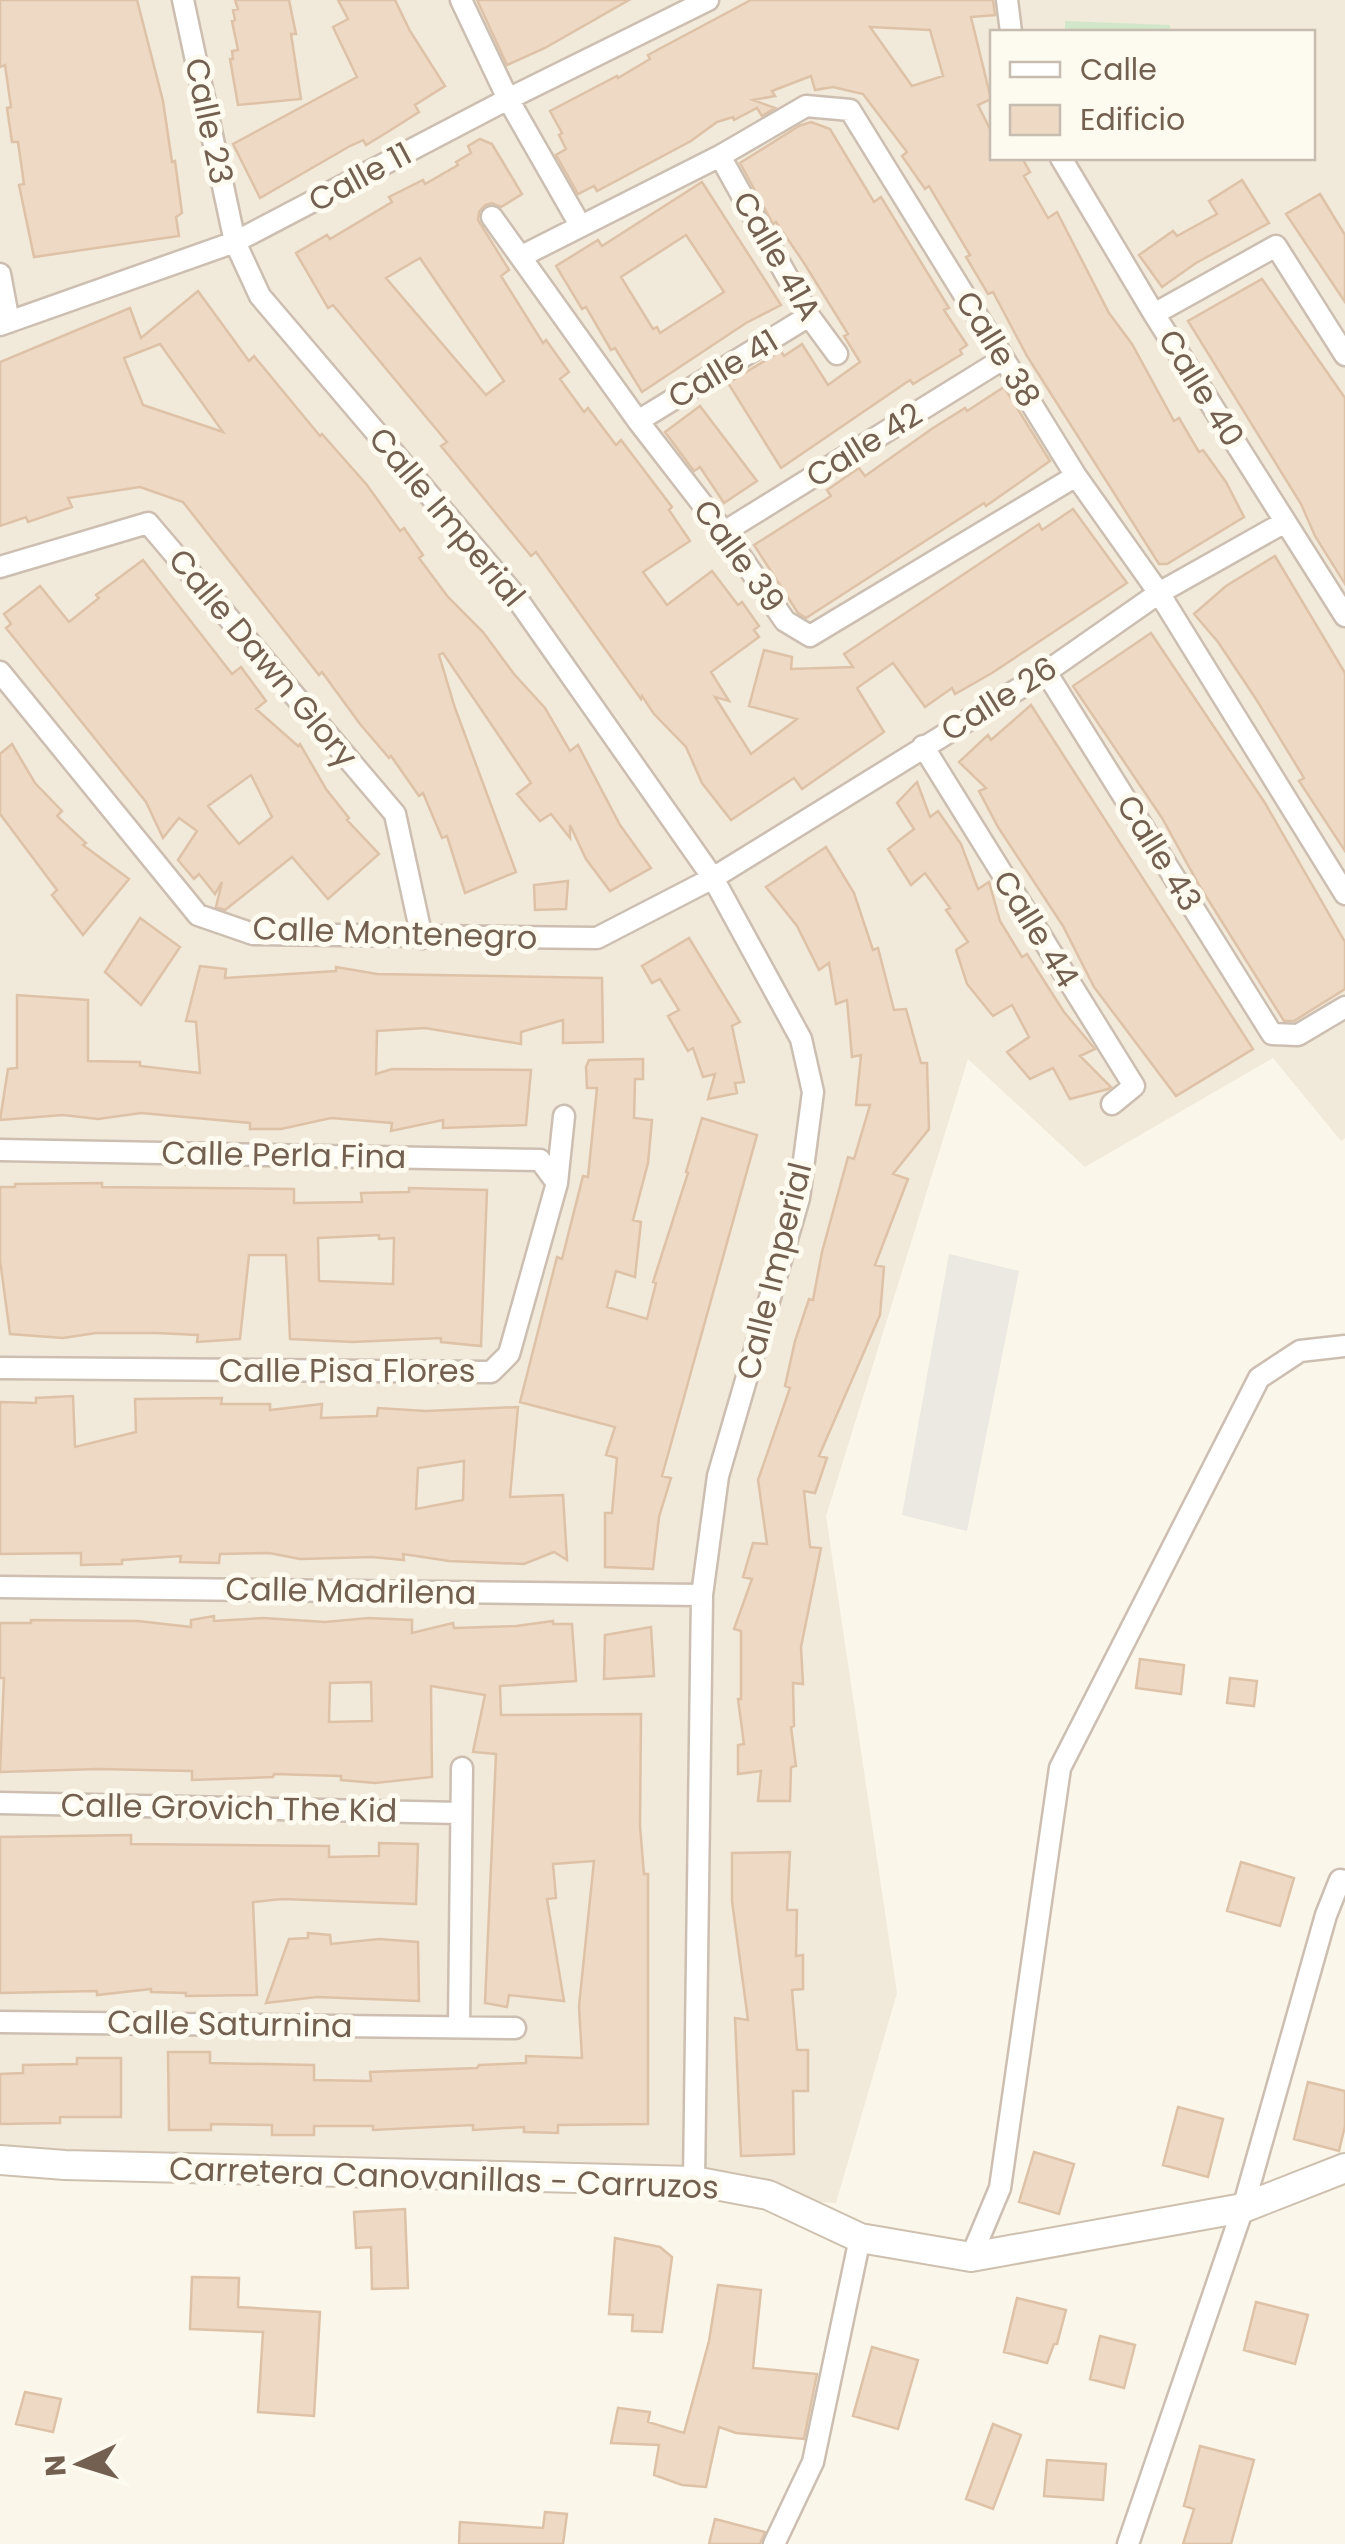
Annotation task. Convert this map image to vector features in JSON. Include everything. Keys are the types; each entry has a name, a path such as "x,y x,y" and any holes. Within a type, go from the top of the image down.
{"street":[{"name":"Calle 23","path":"184,0 235,242"},
{"path":"461,0 508,99 580,224"},
{"name":"Calle 11","path":"4,323 235,242 708,0"},
{"path":"1007,0 1012,30"},
{"name":"Calle 38","path":"522,256 720,156 806,106 850,110 1076,476 1160,593 1345,894"},
{"name":"Calle 41A","path":"720,156 809,316 837,354"},
{"name":"Calle 40","path":"1062,160 1154,314 1345,616"},
{"name":"Calle 39","path":"492,217 785,621 810,636 1076,476"},
{"name":"Calle Imperial","path":"235,242 260,296 513,593 713,878 801,1038 813,1092 799,1198 718,1476 702,1595 694,2181"},
{"path":"1154,314 1276,246 1345,355"},
{"path":"0,274 4,323"},
{"name":"Calle 41","path":"638,421 809,316"},
{"name":"Calle 42","path":"724,532 1004,358"},
{"name":"Calle 26","path":"713,878 1046,672 1160,593 1285,522"},
{"name":"Calle Dawn Glory","path":"0,567 148,524 395,814 422,938"},
{"name":"Calle Montenegro","path":"0,672 198,915 253,934 596,938 713,878"},
{"name":"Calle 43","path":"1046,672 1272,1034 1298,1035 1345,1007"},
{"name":"Calle 44","path":"923,746 1134,1086 1112,1104"},
{"name":"Calle Pisa Flores","path":"0,1368 491,1372 509,1354 557,1183 564,1116"},
{"name":"Calle Perla Fina","path":"0,1150 540,1160 557,1183"},
{"path":"971,2257 1000,2188 1060,1768 1259,1378 1300,1351 1345,1346"},
{"name":"Calle Madrilena","path":"0,1587 702,1595"},
{"path":"459,2026 462,1768"},
{"name":"Calle Grovich The Kid","path":"0,1802 459,1813"},
{"path":"1128,2544 1243,2208 1326,1915 1340,1880 1345,1881"},
{"name":"Calle Saturnina","path":"0,2022 515,2028"},
{"name":"Carretera Canovanillas - Carruzos","path":"0,2160 65,2165 694,2181 768,2195 860,2238 971,2257 1243,2208 1345,2168"},
{"path":"774,2544 813,2462 860,2238"}],"shaded area":[{"path":"0,0 1345,0 1345,1138 1341,1141 1273,1058 1085,1167 968,1059 826,1516 897,1993 836,2203 0,2159"},
{"path":"949,1254 1019,1271 967,1531 902,1515"}],"green space":[{"path":"1065,21 1170,25 1170,30 1065,30"}],"building":[{"path":"0,0 137,0 163,101 172,162 175,161 182,213 176,217 179,236 34,257 19,185 24,184 18,142 12,142 5,65 0,67"},
{"path":"235,0 289,0 301,99 238,105 230,59 232,51 238,50 232,21 233,10 238,9"},
{"path":"338,0 395,0 445,86 415,105 419,112 386,133 366,145 363,140 350,146 260,198 233,144 357,77 333,27 348,19"},
{"path":"477,0 629,0 507,65"},
{"path":"751,0 993,0 995,15 971,17 990,95 990,99 978,105 990,129 990,160 1023,160 1030,172 1024,176 1048,218 1057,212 1109,313 1132,344 1174,421 1179,418 1199,452 1203,450 1244,517 1167,564 1159,564 1027,356 993,292 988,294 929,186 925,189 902,156 907,152 863,94 833,87 815,90 811,76 772,91 775,96 753,100 775,108 762,116 757,108 734,120 733,117 717,122 691,141 597,191 594,186 578,194 556,155 566,149 550,111 650,59 648,55","holes":["870,27 930,30 943,76 912,86"]},
{"path":"811,122 830,129 874,202 881,197 949,308 944,310 967,345 960,350 962,354 913,384 910,380 781,468 728,383 781,351 784,356 802,344 828,385 860,362 844,336 848,334 804,263 776,222 773,224 740,163"},
{"path":"480,139 492,144 522,194 501,207 485,205 479,212 478,220 509,270 501,276 543,343 546,340 569,372 560,379 584,412 588,408 616,445 621,440 672,507 669,510 690,541 643,572 667,605 712,571 759,626 754,630 759,637 711,672 729,701 715,697 751,754 797,719 749,706 764,650 792,657 791,669 853,667 844,654 1039,524 1042,530 1073,509 1127,583 992,673 955,694 952,688 925,707 893,663 857,688 884,732 802,789 794,778 731,820 702,783 686,747 642,696 641,699 536,552 531,556 441,446 447,442 333,305 328,308 296,253 327,235 330,239 392,202 389,197 423,180 425,184 458,165 456,162 471,153 468,146","holes":["420,258 504,381 486,395 386,278"]},
{"path":"1242,180 1269,223 1196,263 1162,287 1139,255 1173,231 1177,236 1217,214 1209,201"},
{"path":"702,182 781,305 746,323 642,392 556,266 598,240 602,246","holes":["686,235 724,292 660,333 657,327 653,329 621,277"]},
{"path":"1320,194 1345,235 1345,302 1286,214"},
{"path":"1262,279 1345,398 1345,584 1315,536 1301,504 1188,321"},
{"path":"198,291 249,361 254,356 320,436 367,485 400,531 404,528 423,555 419,558 448,597 483,632 545,708 570,751 578,745 620,825 651,868 610,891 586,859 570,825 570,838 551,814 540,821 517,794 531,783 443,653 439,655 455,708 516,872 465,893 447,836 442,838 423,793 419,796 322,672 319,675 183,502 140,487 68,498 72,507 28,522 26,517 0,526 0,362 130,308 141,338","holes":["160,344 223,432 143,405 124,358"]},
{"path":"1004,387 1050,461 986,506 984,503 806,618 798,613 754,545 831,496 827,490 859,468 865,476 933,428"},
{"path":"700,406 757,481 724,503 700,467 694,471 665,432"},
{"path":"1275,556 1345,673 1345,851 1299,781 1304,778 1256,699 1194,614 1226,586"},
{"path":"143,560 232,674 241,667 266,701 256,709 300,744 347,820 379,854 328,899 292,857 225,910 216,907 222,882 215,894 199,874 194,879 178,860 197,831 179,818 163,838 146,802 6,628 11,624 4,614 40,586 69,622 99,598 96,595","holes":["251,775 272,817 239,844 208,806"]},
{"path":"1151,633 1265,803 1345,942 1345,989 1294,1021 1284,1021 1162,818 1073,686"},
{"path":"1031,705 1253,1049 1176,1096 1094,987 1063,926 998,827 979,791 986,788 959,762 988,735 991,740"},
{"path":"12,744 35,783 62,811 57,816 86,843 83,845 129,879 83,935 52,895 57,890 0,814 0,754"},
{"path":"917,782 930,817 938,811 961,844 978,889 989,882 1000,921 1022,957 1027,954 1064,1012 1095,1049 1080,1056 1111,1087 1108,1089 1070,1099 1053,1068 1030,1079 1007,1052 1029,1037 1012,1005 993,1016 967,984 956,950 968,942 946,910 950,908 925,873 911,885 888,849 914,829 897,803"},
{"path":"826,847 854,893 873,950 878,948 894,1010 906,1009 921,1063 927,1063 929,1129 893,1174 908,1179 875,1265 884,1267 880,1315 819,1456 827,1458 815,1493 804,1491 810,1547 821,1548 801,1647 803,1684 793,1683 791,1727 796,1766 791,1767 790,1801 758,1801 761,1771 738,1774 738,1745 744,1744 738,1699 741,1631 734,1629 752,1579 743,1577 753,1543 767,1544 758,1480 790,1388 785,1386 795,1341 809,1299 813,1300 848,1157 854,1159 870,1105 856,1105 861,1055 852,1057 847,1000 836,1004 829,963 819,970 797,926 766,887"},
{"path":"568,881 566,909 535,910 534,885"},
{"path":"140,918 180,947 141,1005 105,972"},
{"path":"689,938 740,1022 732,1026 744,1082 735,1083 737,1093 708,1099 715,1074 703,1077 693,1048 688,1051 668,1016 679,1010 660,979 652,983 642,966"},
{"path":"200,966 226,969 225,978 336,971 336,967 377,974 602,978 603,1042 563,1043 563,1020 521,1032 521,1044 425,1028 377,1031 376,1074 392,1069 531,1070 526,1125 443,1128 443,1120 391,1131 392,1123 331,1118 281,1129 250,1129 250,1123 141,1113 98,1119 63,1115 0,1120 8,1069 17,1068 17,995 88,1000 88,1061 140,1062 140,1066 200,1073 196,1022 186,1021"},
{"path":"643,1059 643,1079 635,1079 634,1118 652,1120 648,1163 633,1220 641,1222 635,1277 616,1271 607,1307 647,1319 656,1283 653,1282 702,1118 757,1135 662,1476 671,1478 659,1517 653,1569 605,1567 605,1513 612,1513 617,1458 606,1455 615,1427 520,1402 557,1257 562,1259 583,1176 588,1177 597,1088 587,1088 586,1067 589,1060"},
{"path":"15,1184 294,1189 294,1203 362,1202 361,1193 409,1192 409,1188 487,1190 481,1346 441,1342 441,1338 353,1342 290,1339 286,1255 249,1255 240,1339 197,1342 198,1335 156,1333 96,1333 63,1338 10,1334 0,1260 0,1187","holes":["379,1235 379,1239 394,1238 393,1284 319,1281 318,1238"]},
{"path":"73,1396 75,1447 136,1432 135,1399 222,1398 221,1404 270,1404 270,1410 322,1404 321,1418 377,1416 378,1408 426,1411 518,1407 510,1497 563,1495 567,1560 554,1552 524,1564 449,1561 403,1554 404,1560 300,1559 269,1553 220,1554 219,1563 180,1562 181,1556 81,1565 81,1553 0,1554 0,1402 36,1403 36,1398","holes":["464,1461 463,1500 416,1509 418,1468"]},
{"path":"214,1616 214,1621 412,1620 412,1633 453,1623 454,1628 553,1621 572,1624 576,1681 500,1686 501,1715 641,1714 640,1826 644,1874 648,1874 648,2124 558,2125 558,2133 524,2132 524,2127 473,2130 473,2125 373,2130 373,2126 314,2126 314,2135 272,2135 272,2125 211,2124 211,2130 169,2130 168,2052 210,2052 210,2063 314,2065 314,2080 371,2081 370,2072 526,2063 526,2056 582,2058 579,2006 594,1861 553,1864 556,1898 547,1899 564,2001 509,1995 507,2007 485,2003 496,1754 473,1752 485,1695 431,1686 432,1777 375,1783 341,1780 341,1776 274,1774 192,1780 192,1771 0,1772 4,1678 0,1678 0,1623 138,1621 191,1627 191,1620","holes":["371,1682 372,1721 329,1722 330,1683"]},
{"path":"651,1627 654,1676 604,1679 605,1635"},
{"path":"1140,1659 1184,1665 1181,1694 1136,1688"},
{"path":"1230,1678 1257,1681 1254,1706 1227,1703"},
{"path":"131,1835 131,1844 329,1846 329,1857 379,1856 379,1843 418,1844 416,1904 282,1899 253,1902 257,1995 186,1996 151,1989 97,1995 97,1991 0,1993 0,1837"},
{"path":"790,1852 787,1910 797,1910 796,1956 803,1955 803,1989 792,1990 797,2050 808,2050 808,2091 793,2091 794,2154 741,2156 735,2018 748,2020 732,1901 732,1853"},
{"path":"1241,1862 1294,1878 1280,1926 1227,1911"},
{"path":"308,1933 330,1935 331,1944 379,1939 418,1942 419,2001 317,1997 266,2003 289,1939 308,1938"},
{"path":"77,2058 121,2058 121,2117 60,2117 60,2123 0,2124 0,2074 23,2073 23,2065 77,2064"},
{"path":"1308,2082 1345,2091 1345,2126 1339,2151 1294,2139"},
{"path":"1178,2107 1223,2119 1208,2177 1163,2165"},
{"path":"1034,2152 1074,2164 1059,2214 1019,2202"},
{"path":"405,2209 408,2288 372,2289 371,2247 356,2248 354,2212"},
{"path":"615,2238 660,2247 672,2257 662,2332 632,2331 633,2315 609,2314"},
{"path":"192,2277 239,2278 238,2307 320,2312 314,2416 258,2412 263,2332 190,2329"},
{"path":"718,2285 761,2290 753,2368 817,2374 804,2439 736,2433 719,2427 706,2487 682,2485 654,2475 659,2445 611,2443 618,2408 650,2412 648,2422 684,2433 709,2341"},
{"path":"1017,2298 1066,2310 1057,2344 1047,2363 1004,2352"},
{"path":"1256,2302 1308,2315 1295,2364 1244,2350"},
{"path":"1100,2336 1135,2345 1124,2388 1090,2379"},
{"path":"872,2347 918,2360 898,2429 853,2416"},
{"path":"25,2392 61,2399 53,2432 16,2424"},
{"path":"993,2424 1021,2435 993,2509 966,2499"},
{"path":"1200,2446 1254,2460 1231,2544 1183,2544 1194,2509 1184,2506"},
{"path":"1047,2460 1106,2464 1103,2500 1044,2496"},
{"path":"545,2512 567,2514 563,2544 459,2544 460,2522 543,2528"},
{"path":"715,2519 765,2532 760,2544 709,2544"}]}
